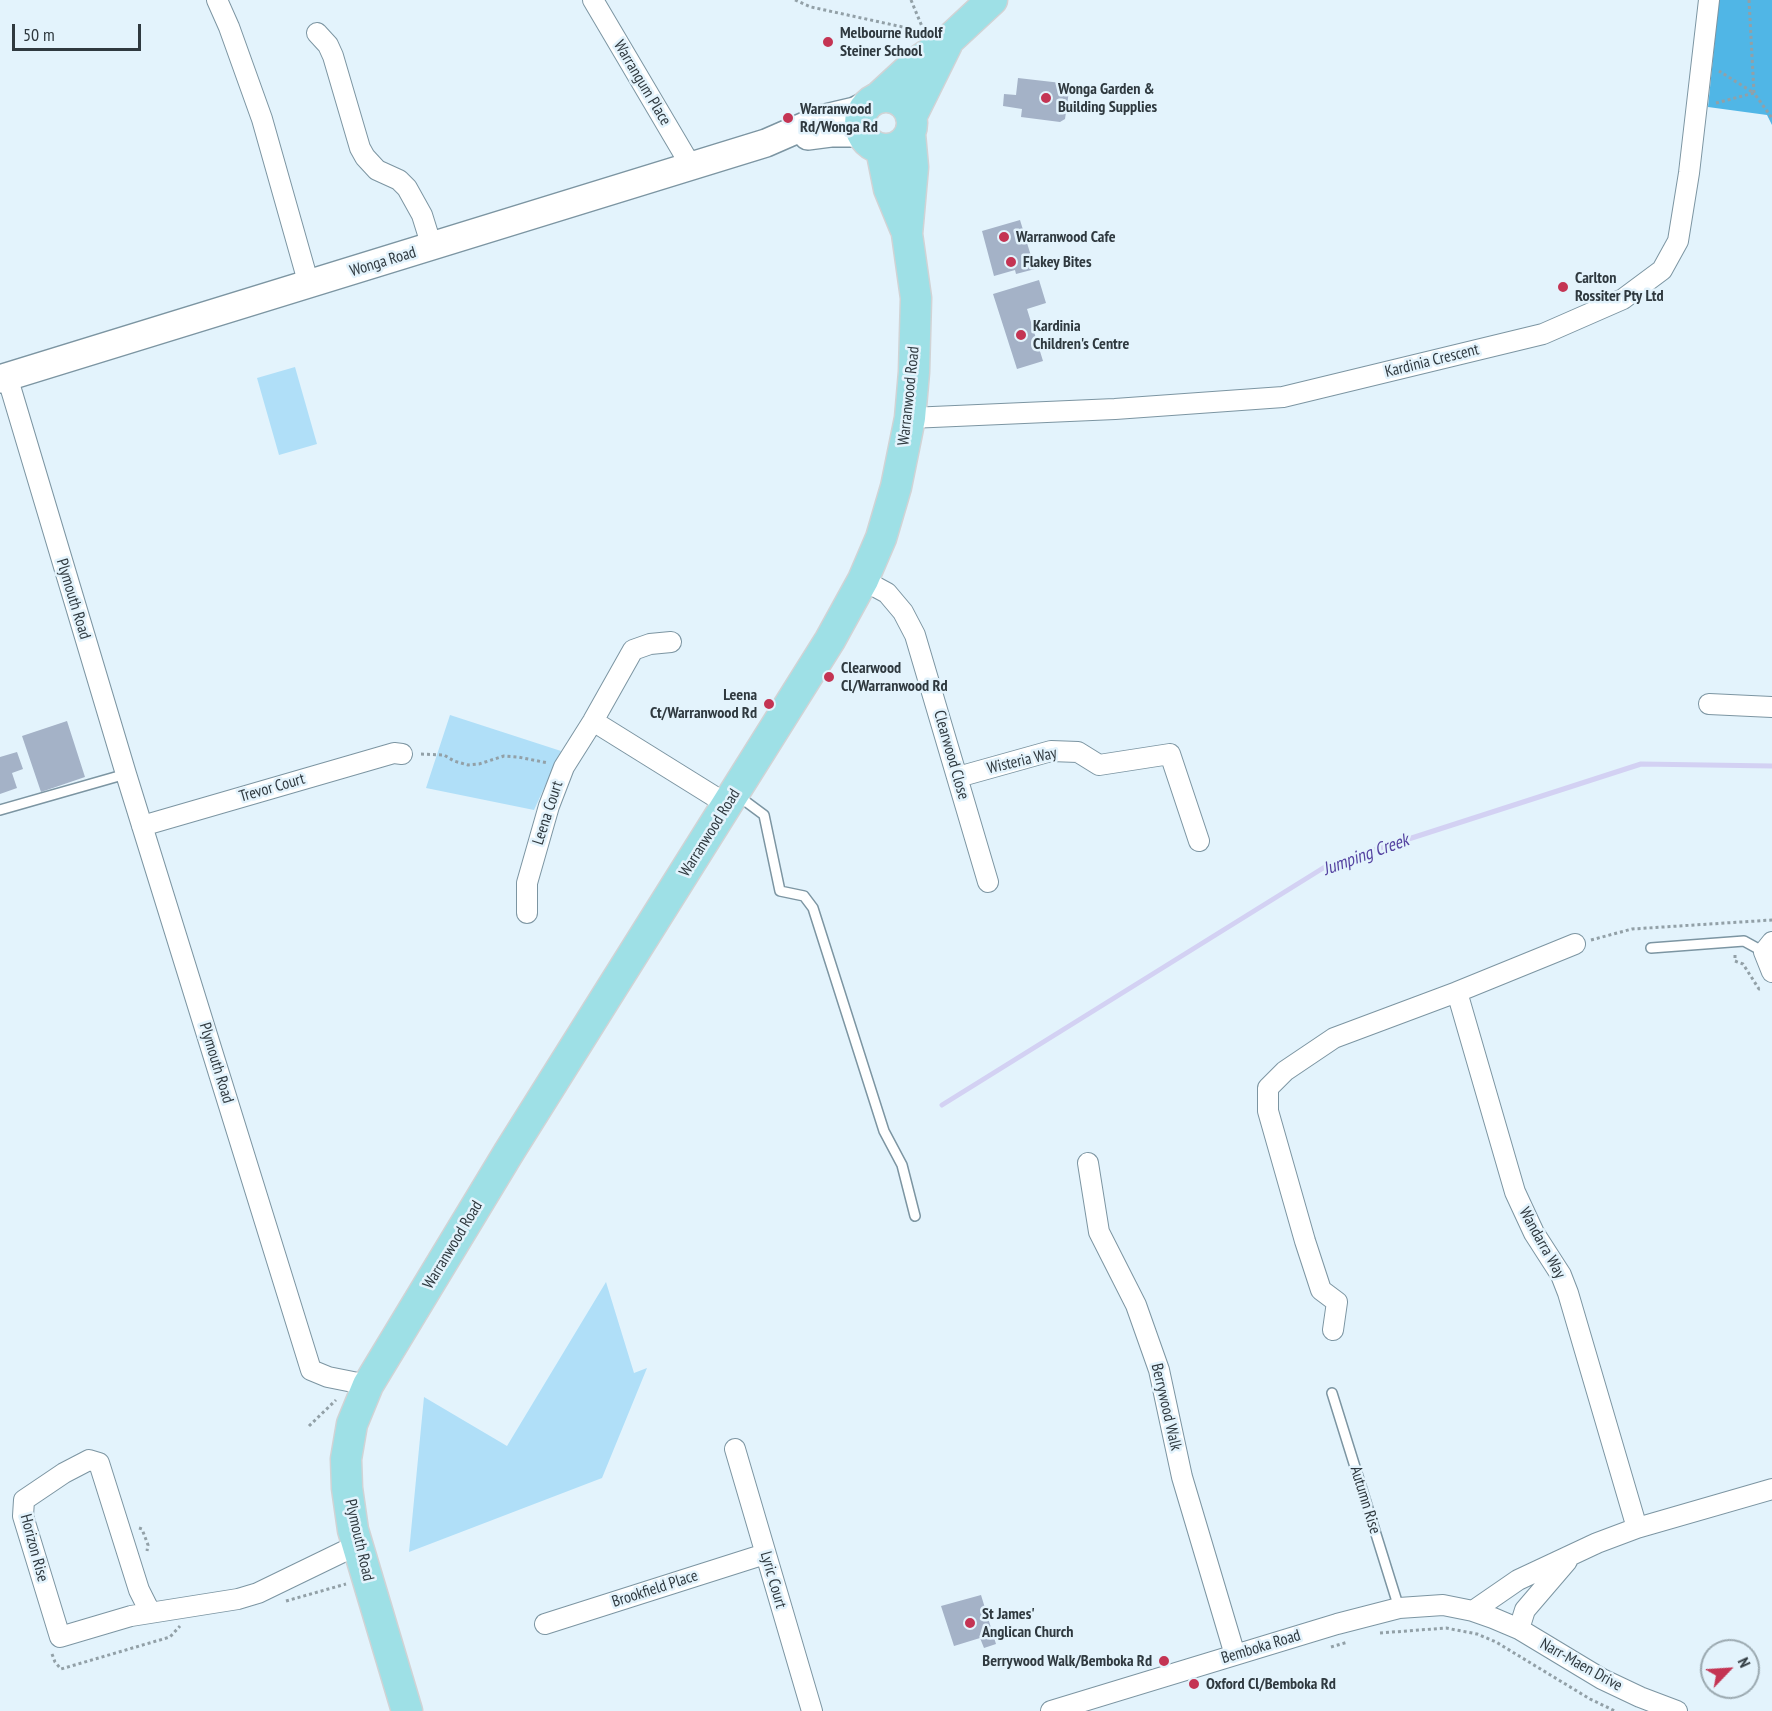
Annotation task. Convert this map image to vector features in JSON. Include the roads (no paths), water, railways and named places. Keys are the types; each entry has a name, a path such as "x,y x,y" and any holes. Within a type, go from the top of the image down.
{"main road":[{"name":"Wonga Road","path":"4,378 766,143 821,119 855,111 872,121 917,62 950,39 992,0"},
{"name":"Wonga Road","path":"910,126 934,67 950,39"},
{"path":"896,99 908,110 910,126 898,147 872,121 896,99"},
{"name":"Warranwood Road","path":"872,121 890,189 907,234"},
{"name":"Warranwood Road","path":"357,1383 509,1152 820,657 862,580 881,538 896,487 910,418 916,310 907,234 913,167 910,126"},
{"name":"Plymouth Road","path":"357,1383 346,1459 347,1488 353,1530 407,1711"}],"street":[{"path":"217,0 262,119 309,285"},
{"name":"Warrangum Place","path":"593,0 691,166"},
{"name":"Kardinia Crescent","path":"910,418 1116,409 1283,397 1543,334 1623,299 1662,270 1678,241 1689,173 1709,0"},
{"path":"317,33 328,45 333,56 360,148 377,170 399,180 407,188 422,215 432,246"},
{"name":"Plymouth Road","path":"4,378 311,1370 357,1383"},
{"name":"Clearwood Close","path":"862,580 887,594 903,612 915,635 988,882"},
{"name":"Leena Court","path":"527,913 527,883 549,806 564,768 593,722 633,650 650,644 670,642"},
{"path":"1709,704 1772,707"},
{"path":"593,722 731,799"},
{"name":"Wisteria Way","path":"958,777 1051,751 1078,752 1099,765 1170,754 1198,841"},
{"name":"Trevor Court","path":"142,826 394,753 402,754"},
{"path":"1333,1330 1338,1302 1321,1290 1308,1251 1268,1111 1268,1088 1285,1071 1334,1038 1457,992 1575,944"},
{"path":"1768,947 1769,979"},
{"name":"Wandarra Way","path":"1457,992 1515,1192 1534,1233 1560,1275 1568,1293 1637,1528"},
{"name":"Berrywood Walk","path":"1089,1163 1100,1232 1136,1305 1159,1370 1182,1478 1235,1655"},
{"name":"Lyric Court","path":"735,1449 812,1711"},
{"name":"Horizon Rise","path":"150,1612 139,1590 99,1463 89,1460 64,1473 24,1500 23,1516 60,1637 150,1612 238,1599 258,1593 357,1545"},
{"path":"1473,1611 1518,1580 1597,1543 1637,1528 1772,1489"},
{"name":"Brookfield Place","path":"545,1624 765,1554"},
{"path":"1519,1629 1525,1610 1573,1554"},
{"name":"Bemboka Road","path":"1062,1710 1235,1655 1399,1608 1443,1605 1473,1611 1519,1629"},
{"name":"Narr-Maen Drive","path":"1519,1629 1602,1679 1677,1711"}],"lane":[{"path":"0,810 126,774"},
{"path":"731,799 764,815 780,891 804,896 813,908 884,1131 902,1165 915,1216"},
{"path":"1651,948 1744,941 1768,947"},
{"name":"Autumn Rise","path":"1332,1393 1399,1608"}],"waterway":[{"name":"Jumping Creek","path":"942,1105 1328,865 1641,764 1772,766"}],"place":[{"name":"Melbourne Rudolf Steiner School","path":"828,42"},
{"name":"Wonga Garden & Building Supplies","path":"1046,98"},
{"name":"Warranwood Rd/Wonga Rd","path":"788,118"},
{"name":"Warranwood Cafe","path":"1004,237"},
{"name":"Flakey Bites","path":"1011,262"},
{"name":"Carlton Rossiter Pty Ltd","path":"1563,287"},
{"name":"Kardinia Children's Centre","path":"1021,335"},
{"name":"Clearwood Cl/Warranwood Rd","path":"829,677"},
{"name":"Leena Ct/Warranwood Rd","path":"769,704"},
{"name":"St James' Anglican Church","path":"970,1623"},
{"name":"Berrywood Walk/Bemboka Rd","path":"1164,1661"},
{"name":"Oxford Cl/Bemboka Rd","path":"1194,1684"}]}
